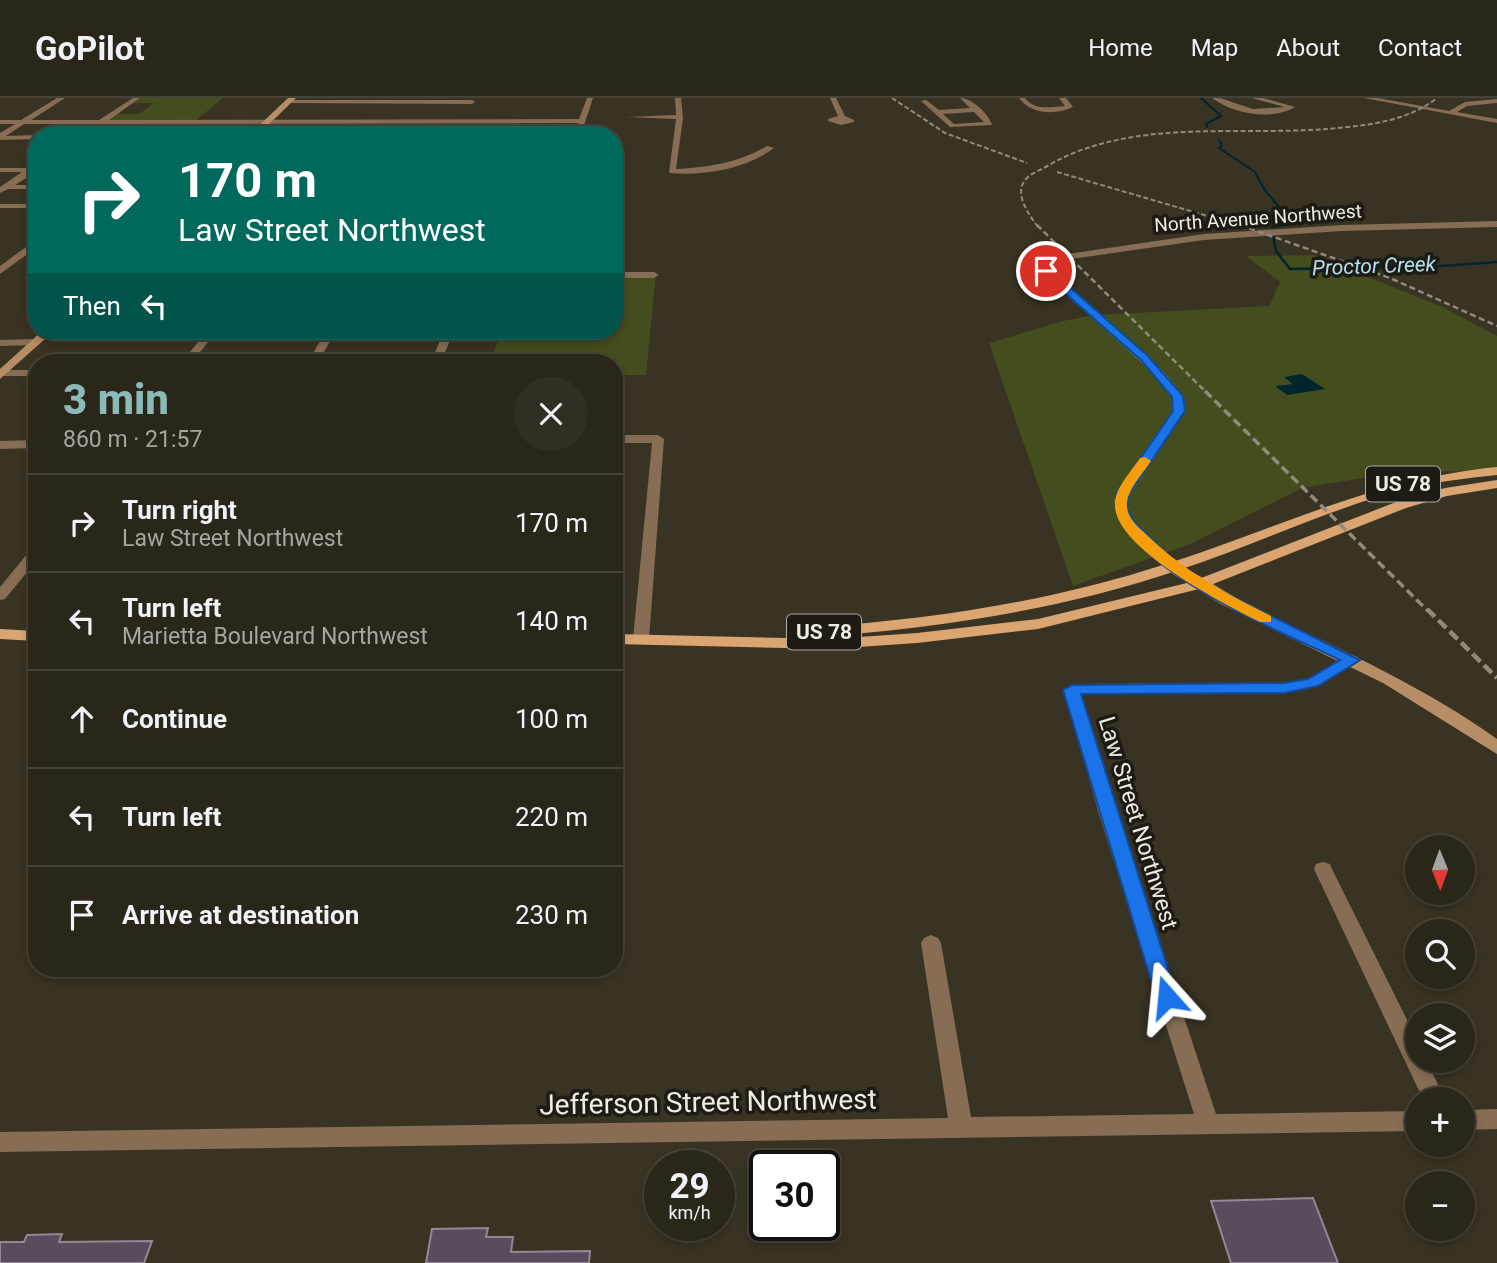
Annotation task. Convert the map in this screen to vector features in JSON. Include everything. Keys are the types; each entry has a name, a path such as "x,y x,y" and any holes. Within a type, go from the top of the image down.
{"main road":[{"path":"263,126 290,100"},
{"path":"1,374 37,340"},
{"name":"US 78","path":"920,631 976,615 1064,598 1173,568 1382,489 1447,476 1497,471"},
{"name":"US 78","path":"623,639 724,639 797,644 920,631 971,633 1081,615 1198,585 1401,505 1445,492 1497,484"},
{"path":"1173,568 1198,585 1430,701 1497,748"},
{"path":"0,634 28,636"}],"street":[{"path":"0,137 62,98"},
{"path":"93,126 137,98"},
{"path":"580,126 590,98"},
{"path":"678,98 680,117 672,171 733,166 751,160 770,148"},
{"path":"832,98 842,117"},
{"path":"1022,98 1034,109 1055,110 1070,107 1062,98"},
{"path":"1215,98 1237,109 1280,110 1292,107 1258,99"},
{"path":"1367,98 1497,121"},
{"path":"923,100 953,126 990,124 964,99 951,100"},
{"path":"1241,102 1264,104 1258,99"},
{"path":"290,100 473,100"},
{"path":"456,126 473,100"},
{"path":"923,100 938,101"},
{"path":"1450,113 1465,104 1497,101"},
{"path":"937,112 978,110"},
{"path":"630,117 680,117"},
{"path":"0,122 582,121"},
{"path":"175,126 180,122"},
{"path":"0,137 28,137"},
{"path":"0,170 28,169"},
{"path":"3,189 28,173"},
{"path":"3,189 28,188"},
{"path":"0,206 28,205"},
{"name":"North Avenue Northwest","path":"1173,568 1128,524 1121,501 1179,411 1178,396 1144,358 1036,261 1160,241 1342,228 1497,224"},
{"path":"2,268 28,249"},
{"path":"623,275 654,275"},
{"path":"193,354 205,340"},
{"path":"0,343 35,342"},
{"path":"1,374 28,373"},
{"path":"623,439 658,439 641,639"},
{"path":"0,444 28,444"},
{"path":"0,596 28,562"},
{"name":"Law Street Northwest","path":"1208,1124 1107,811 1072,690 1284,688 1312,683 1352,660"},
{"path":"1323,869 1428,1087"},
{"path":"931,943 961,1128"},
{"path":"1475,1120 1497,1119"},
{"name":"Jefferson Street Northwest","path":"0,1142 1405,1121"}],"green space":[{"path":"140,98 223,98 195,121 106,121 117,114 139,114 154,103 134,103"},
{"path":"1314,255 1445,308 1497,336 1497,472 1405,471 1302,488 1193,543 1073,586 989,343 1063,321 1095,315 1269,306 1280,282 1246,256"},
{"path":"623,274 656,274 646,375 623,375 623,354 494,354 498,340 623,340"}],"water":[{"path":"1302,374 1325,389 1287,395 1275,386 1293,384 1284,377"}],"building":[{"path":"1313,1198 1338,1263 1231,1263 1211,1201"},
{"path":"488,1228 486,1237 513,1237 511,1252 590,1251 589,1263 426,1263 432,1229"},
{"path":"62,1234 59,1242 152,1241 144,1263 0,1263 0,1242 24,1242 27,1235"}],"waterway":[{"name":"Proctor Creek","path":"1201,98 1221,116 1206,124 1207,127"},
{"name":"Proctor Creek","path":"1219,140 1222,145 1219,148 1255,172 1264,189 1285,214 1284,225"},
{"name":"Proctor Creek","path":"1272,227 1284,225"},
{"name":"Proctor Creek","path":"1274,227 1284,225"},
{"name":"Proctor Creek","path":"1273,235 1276,251 1290,269 1427,267 1497,262"}],"railway":[{"path":"892,98 945,133 1027,163"},
{"path":"1038,227 1024,204 1022,185 1034,173 1081,150 1149,135 1292,131 1369,124 1412,113 1437,98"},
{"path":"1057,172 1245,227"},
{"path":"1037,225 1207,393"},
{"path":"1240,225 1390,278 1497,326"},
{"path":"1205,391 1428,611"},
{"path":"1427,609 1497,678"}],"slow traffic":[{"path":"1145,461 1122,494 1121,508 1128,524 1173,568 1222,599 1265,619"}],"route":[{"path":"1046,271 1144,358 1178,396 1179,411 1122,494 1121,508 1128,524 1173,568 1198,585 1352,660 1332,674 1312,683 1284,688 1072,690 1107,811 1167,997"}]}
